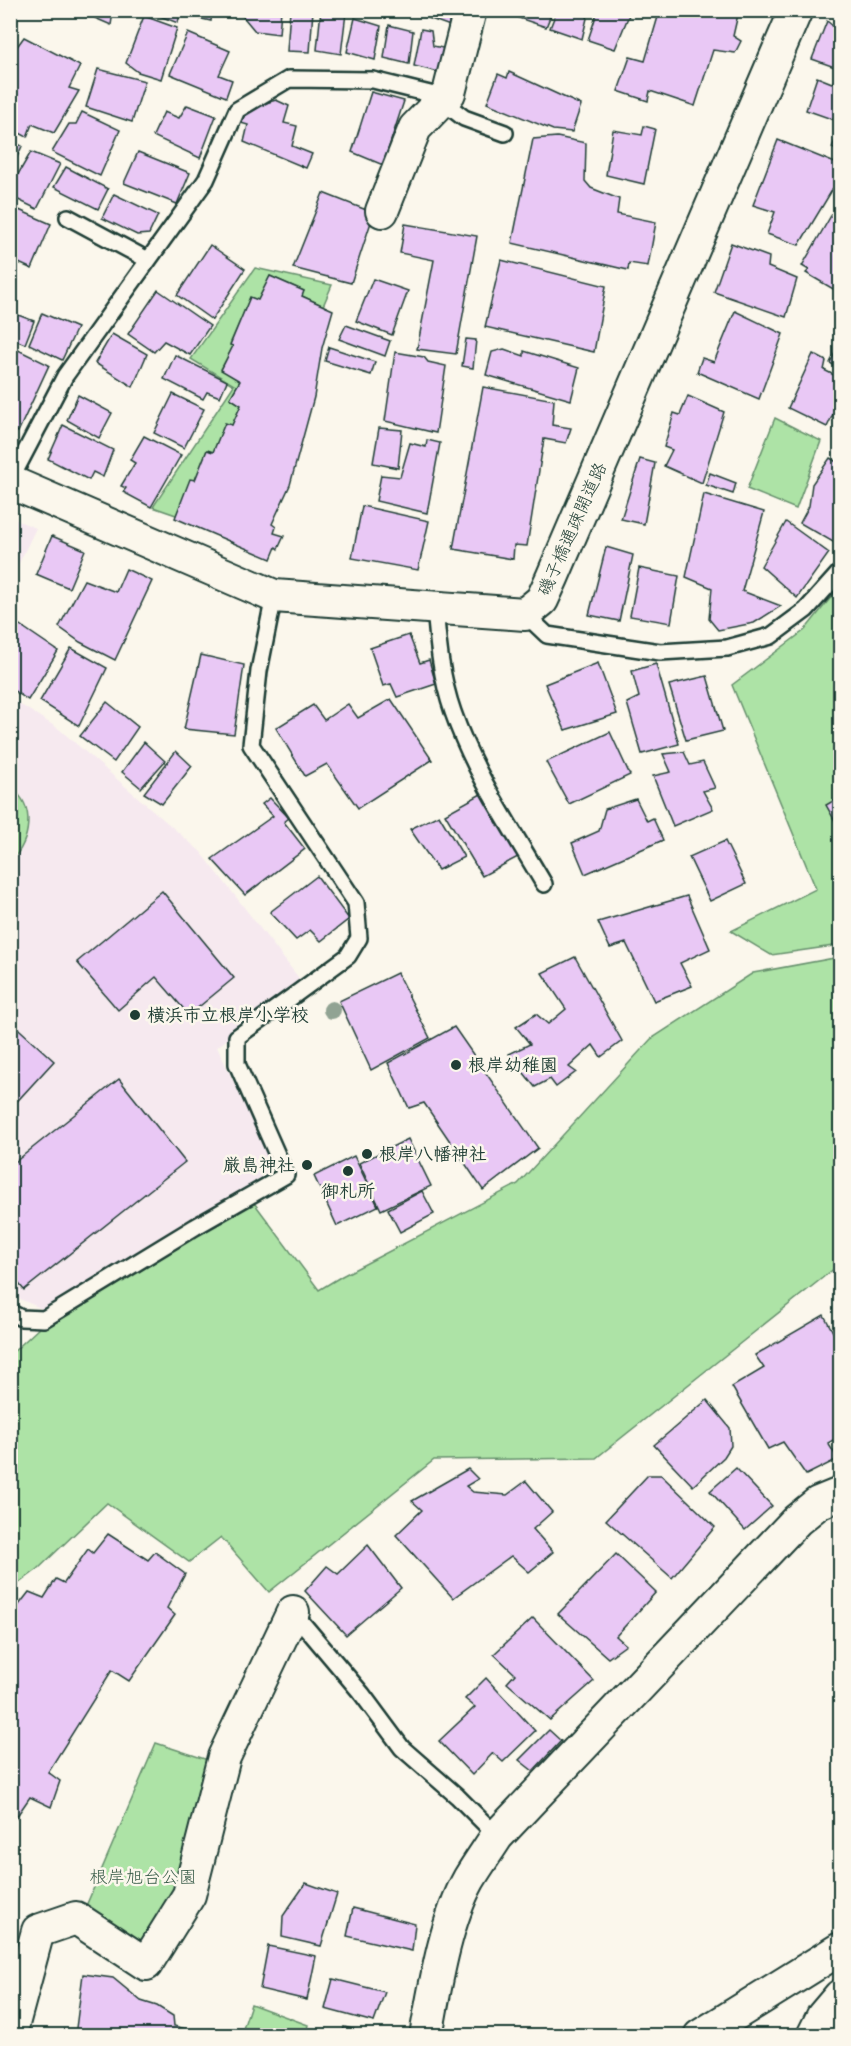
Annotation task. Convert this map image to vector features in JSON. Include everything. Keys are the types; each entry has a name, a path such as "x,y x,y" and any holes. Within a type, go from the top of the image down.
{"street":[{"path":"382,211 416,128 449,93 470,10"},
{"name":"磯子橋通疎開道路","path":"10,482 274,596 525,614 542,600 552,578 796,10"},
{"path":"426,2036 451,1924 469,1880 498,1836 797,1520 818,1503 840,1494"},
{"path":"10,2035 38,1931 76,1918 146,1964 189,1895 224,1758 293,1612"},
{"path":"699,2036 840,1949"},
{"path":"813,2036 823,2016 840,1996"}],"lane":[{"path":"10,482 65,376 206,180 237,110 289,79 373,80 434,95 464,118 505,133"},
{"path":"68,217 148,260"},
{"path":"525,614 547,635 660,652 727,648 771,636 806,610 840,572"},
{"path":"10,1312 21,1318 44,1318 286,1175 237,1064 237,1037 348,956 359,938 356,903 254,761 251,745 258,671 274,596"},
{"path":"435,608 440,663 453,712 480,771 544,884"},
{"path":"293,1612 362,1694 402,1748 458,1796 498,1836"}],"shaded area":[{"path":"11,518 36,528 11,580"},
{"name":"横浜市立根岸小学校","path":"10,698 59,729 201,852 302,982 217,1047 272,1162 266,1174 56,1315 22,1300 11,1292"}],"green space":[{"path":"255,268 332,285 323,306 302,296 304,291 270,276 258,300 250,298 230,344 233,346 221,369 240,381 230,398 241,405 232,425 213,452 207,450 195,480 176,515 153,507 234,385 191,359"},
{"path":"775,418 821,441 796,509 747,489"},
{"path":"840,586 840,945 771,955 731,931 816,889 732,685 805,630"},
{"path":"11,788 25,804 28,824 23,844 11,861"},
{"path":"840,957 840,1264 596,1458 434,1460 269,1592 221,1537 189,1562 107,1503 38,1569 11,1589 11,1354 40,1327 249,1196 319,1290 518,1184 651,1039 753,973"},
{"name":"根岸旭台公園","path":"156,1743 214,1762 181,1893 143,1954 83,1913"},
{"path":"251,2004 308,2025 306,2035 241,2035"}],"building":[{"path":"98,10 113,12 111,25 95,18"},
{"path":"144,10 212,10 211,21 180,14 178,23"},
{"path":"240,10 281,10 279,34 255,31"},
{"path":"290,10 313,10 310,52 287,51"},
{"path":"321,10 346,13 341,54 317,50"},
{"path":"406,10 454,10 450,26"},
{"path":"495,10 543,10 552,12 546,27"},
{"path":"557,10 589,10 582,39 550,28"},
{"path":"598,10 631,10 615,49 588,40"},
{"path":"660,10 739,10 733,36 741,41 735,53 713,50 695,106 650,91 648,101 618,91 630,57 645,61"},
{"path":"144,16 177,28 161,79 138,72 126,63"},
{"path":"355,18 381,26 375,60 347,52"},
{"path":"827,21 840,32 840,69 812,59"},
{"path":"389,25 413,31 409,64 384,58"},
{"path":"421,29 431,31 433,46 452,50 446,74 414,66"},
{"path":"188,33 230,51 219,75 232,80 226,97 170,74"},
{"path":"24,37 80,66 69,88 79,91 54,133 32,124 27,137 10,128 10,56"},
{"path":"98,69 145,81 132,122 86,107"},
{"path":"509,72 581,105 572,132 553,130 487,103 498,74 507,78"},
{"path":"840,75 840,122 806,110 817,77 832,83"},
{"path":"371,92 404,101 383,165 352,152"},
{"path":"276,100 289,106 284,123 297,126 292,146 312,154 306,168 244,142 248,125 241,123 246,109"},
{"path":"187,105 216,116 200,158 153,136 164,112 179,118"},
{"path":"82,112 120,130 100,176 52,152 69,124 76,124"},
{"path":"644,126 655,129 644,184 606,175 613,130 642,135"},
{"path":"838,133 840,134 840,152 832,148"},
{"path":"557,137 586,143 585,181 591,188 619,199 617,214 656,222 648,266 629,263 628,270 512,243 533,139"},
{"path":"10,140 22,146 13,166 10,165"},
{"path":"778,140 840,165 834,187 799,245 767,234 775,212 753,205"},
{"path":"31,152 60,164 37,209 10,196 10,188"},
{"path":"138,152 190,173 177,204 124,183"},
{"path":"66,167 108,189 98,209 54,187"},
{"path":"323,193 374,213 351,283 293,268"},
{"path":"114,194 158,215 149,234 137,235 102,218"},
{"path":"840,200 840,293 806,273 809,270 802,266"},
{"path":"19,210 51,224 32,269 10,259 10,229"},
{"path":"405,224 477,236 456,354 417,349 434,260 400,253"},
{"path":"731,243 769,257 768,267 797,279 786,317 714,292"},
{"path":"210,245 245,269 212,320 177,295"},
{"path":"501,260 606,286 594,352 485,327"},
{"path":"270,276 304,291 302,296 333,310 322,348 314,397 290,485 272,524 276,527 274,533 284,536 271,559 175,518 190,479 195,480 207,450 213,452 225,423 232,425 241,405 230,398 240,381 221,370 233,346 230,345 250,297 258,300"},
{"path":"373,279 408,291 392,335 356,321"},
{"path":"158,290 210,326 190,355 164,341 154,352 128,334"},
{"path":"735,311 783,334 759,399 697,372 702,358 714,362"},
{"path":"10,312 34,321 25,344 10,338"},
{"path":"42,313 77,328 62,360 29,344"},
{"path":"346,325 390,341 385,356 339,339"},
{"path":"112,334 147,354 133,387 95,363"},
{"path":"466,339 476,340 473,368 462,366"},
{"path":"840,343 840,369 830,363"},
{"path":"10,346 49,365 18,432 10,429"},
{"path":"329,347 375,362 371,375 325,361"},
{"path":"504,349 524,356 524,351 579,368 571,400 486,375 492,352"},
{"path":"395,352 424,357 428,362 446,366 436,433 385,421"},
{"path":"813,354 826,361 824,370 840,378 840,399 827,427 788,408"},
{"path":"175,355 227,381 220,397 207,392 203,399 164,379"},
{"path":"483,387 554,400 552,425 571,428 566,443 544,439 527,546 514,545 513,559 453,549"},
{"path":"173,394 204,409 184,448 154,433"},
{"path":"78,395 112,413 99,438 67,420"},
{"path":"688,396 724,412 702,483 664,466 672,450 664,447 674,413 680,415"},
{"path":"63,425 113,450 103,477 93,472 89,480 48,459"},
{"path":"379,428 402,430 398,468 373,463"},
{"path":"144,436 181,455 151,507 123,492 126,488 121,486 135,463 130,460"},
{"path":"427,440 440,443 427,513 376,501 381,475 400,477 410,443 426,447"},
{"path":"830,458 840,464 840,546 800,523 809,506 812,484"},
{"path":"640,459 655,463 644,524 621,519"},
{"path":"710,473 736,483 733,494 706,485"},
{"path":"704,494 764,512 742,591 781,606 754,623 718,630 709,619 712,588 686,577"},
{"path":"362,506 429,521 418,570 352,558"},
{"path":"786,522 829,553 797,598 761,566"},
{"path":"52,536 85,550 69,588 36,574"},
{"path":"606,547 633,555 619,621 589,615"},
{"path":"639,568 679,576 671,623 630,616"},
{"path":"126,569 152,581 115,660 80,642 59,627 84,580 116,592"},
{"path":"11,619 58,651 28,700 10,688"},
{"path":"409,635 420,663 429,660 436,684 397,697 391,684 383,686 370,648"},
{"path":"71,648 107,668 79,726 40,701"},
{"path":"201,655 244,665 234,734 184,729"},
{"path":"598,663 617,714 565,730 545,684"},
{"path":"656,664 679,744 642,754 627,703 639,697 632,671"},
{"path":"707,676 723,731 686,740 669,685"},
{"path":"391,699 432,760 358,808 327,764 305,776 276,728 313,705 324,720 348,704 358,718"},
{"path":"107,702 138,727 114,762 80,736"},
{"path":"610,732 630,775 569,804 546,762"},
{"path":"144,742 165,761 141,788 122,772"},
{"path":"176,751 192,766 162,804 144,793"},
{"path":"684,752 690,765 703,762 715,788 703,791 713,809 673,826 653,776 671,772 663,754"},
{"path":"481,794 518,857 482,876 445,814"},
{"path":"840,797 840,830 826,805"},
{"path":"270,798 289,818 284,822 305,849 245,895 212,859 273,816 262,804"},
{"path":"636,799 647,821 653,818 663,840 585,874 572,843 599,831 605,809"},
{"path":"439,815 464,857 438,870 410,829"},
{"path":"725,841 746,884 710,901 689,857"},
{"path":"317,876 349,919 321,941 310,930 296,940 270,912"},
{"path":"162,891 234,978 189,1015 156,977 118,1010 77,962"},
{"path":"687,896 710,949 680,963 692,986 654,1001 626,943 610,948 598,922"},
{"path":"575,957 622,1041 601,1057 593,1045 569,1067 576,1072 556,1087 550,1079 535,1087 509,1054 530,1044 516,1027 536,1014 548,1024 566,1009 542,973"},
{"path":"397,973 430,1038 371,1070 339,1001"},
{"path":"10,1021 54,1061 10,1109"},
{"path":"454,1027 538,1148 483,1190 424,1103 409,1108 388,1063"},
{"path":"119,1079 185,1162 24,1290 10,1273 10,1166"},
{"name":"根岸八幡神社","path":"408,1139 431,1186 381,1210 359,1163"},
{"path":"354,1156 378,1206 337,1226 314,1176"},
{"path":"422,1191 434,1214 400,1232 388,1209"},
{"path":"824,1315 834,1334 840,1330 840,1436 828,1443 838,1459 806,1475 783,1442 768,1449 732,1387 764,1368 755,1355"},
{"path":"707,1400 730,1428 731,1446 724,1457 693,1486 654,1445"},
{"path":"736,1468 772,1506 745,1530 710,1491"},
{"path":"468,1469 478,1479 466,1486 473,1492 507,1495 526,1481 552,1512 533,1529 553,1552 529,1572 511,1556 453,1598 396,1535 422,1510 412,1501"},
{"path":"648,1475 661,1475 715,1527 672,1578 606,1520"},
{"path":"108,1534 148,1560 155,1552 185,1574 167,1608 175,1615 129,1681 112,1670 48,1772 60,1781 51,1807 30,1797 10,1826 10,1608 15,1610 29,1592 44,1598 56,1579 64,1583 88,1549 93,1553"},
{"path":"368,1545 401,1588 346,1635 305,1591 327,1566 338,1574"},
{"path":"616,1554 656,1592 616,1636 626,1645 608,1658 558,1614"},
{"path":"533,1618 594,1681 550,1720 507,1683 515,1674 494,1654"},
{"path":"486,1678 535,1731 503,1762 493,1753 472,1775 439,1741 475,1707 465,1699"},
{"path":"549,1730 561,1741 533,1771 519,1760"},
{"path":"306,1883 337,1894 321,1946 282,1937 283,1916"},
{"path":"353,1908 415,1924 412,1951 347,1936"},
{"path":"268,1946 316,1956 307,2000 260,1989"},
{"path":"83,1974 113,1978 141,2001 157,2006 173,2016 174,2026 213,2036 75,2036"},
{"path":"333,1979 385,1992 374,2022 325,2009"},
{"path":"344,2027 377,2035 377,2036 342,2036"}],"place":[{"name":"横浜市立根岸小学校","path":"135,1015"},
{"name":"根岸幼稚園","path":"456,1065"},
{"name":"根岸八幡神社","path":"367,1154"},
{"name":"厳島神社","path":"307,1165"},
{"name":"御札所","path":"348,1171"}]}
